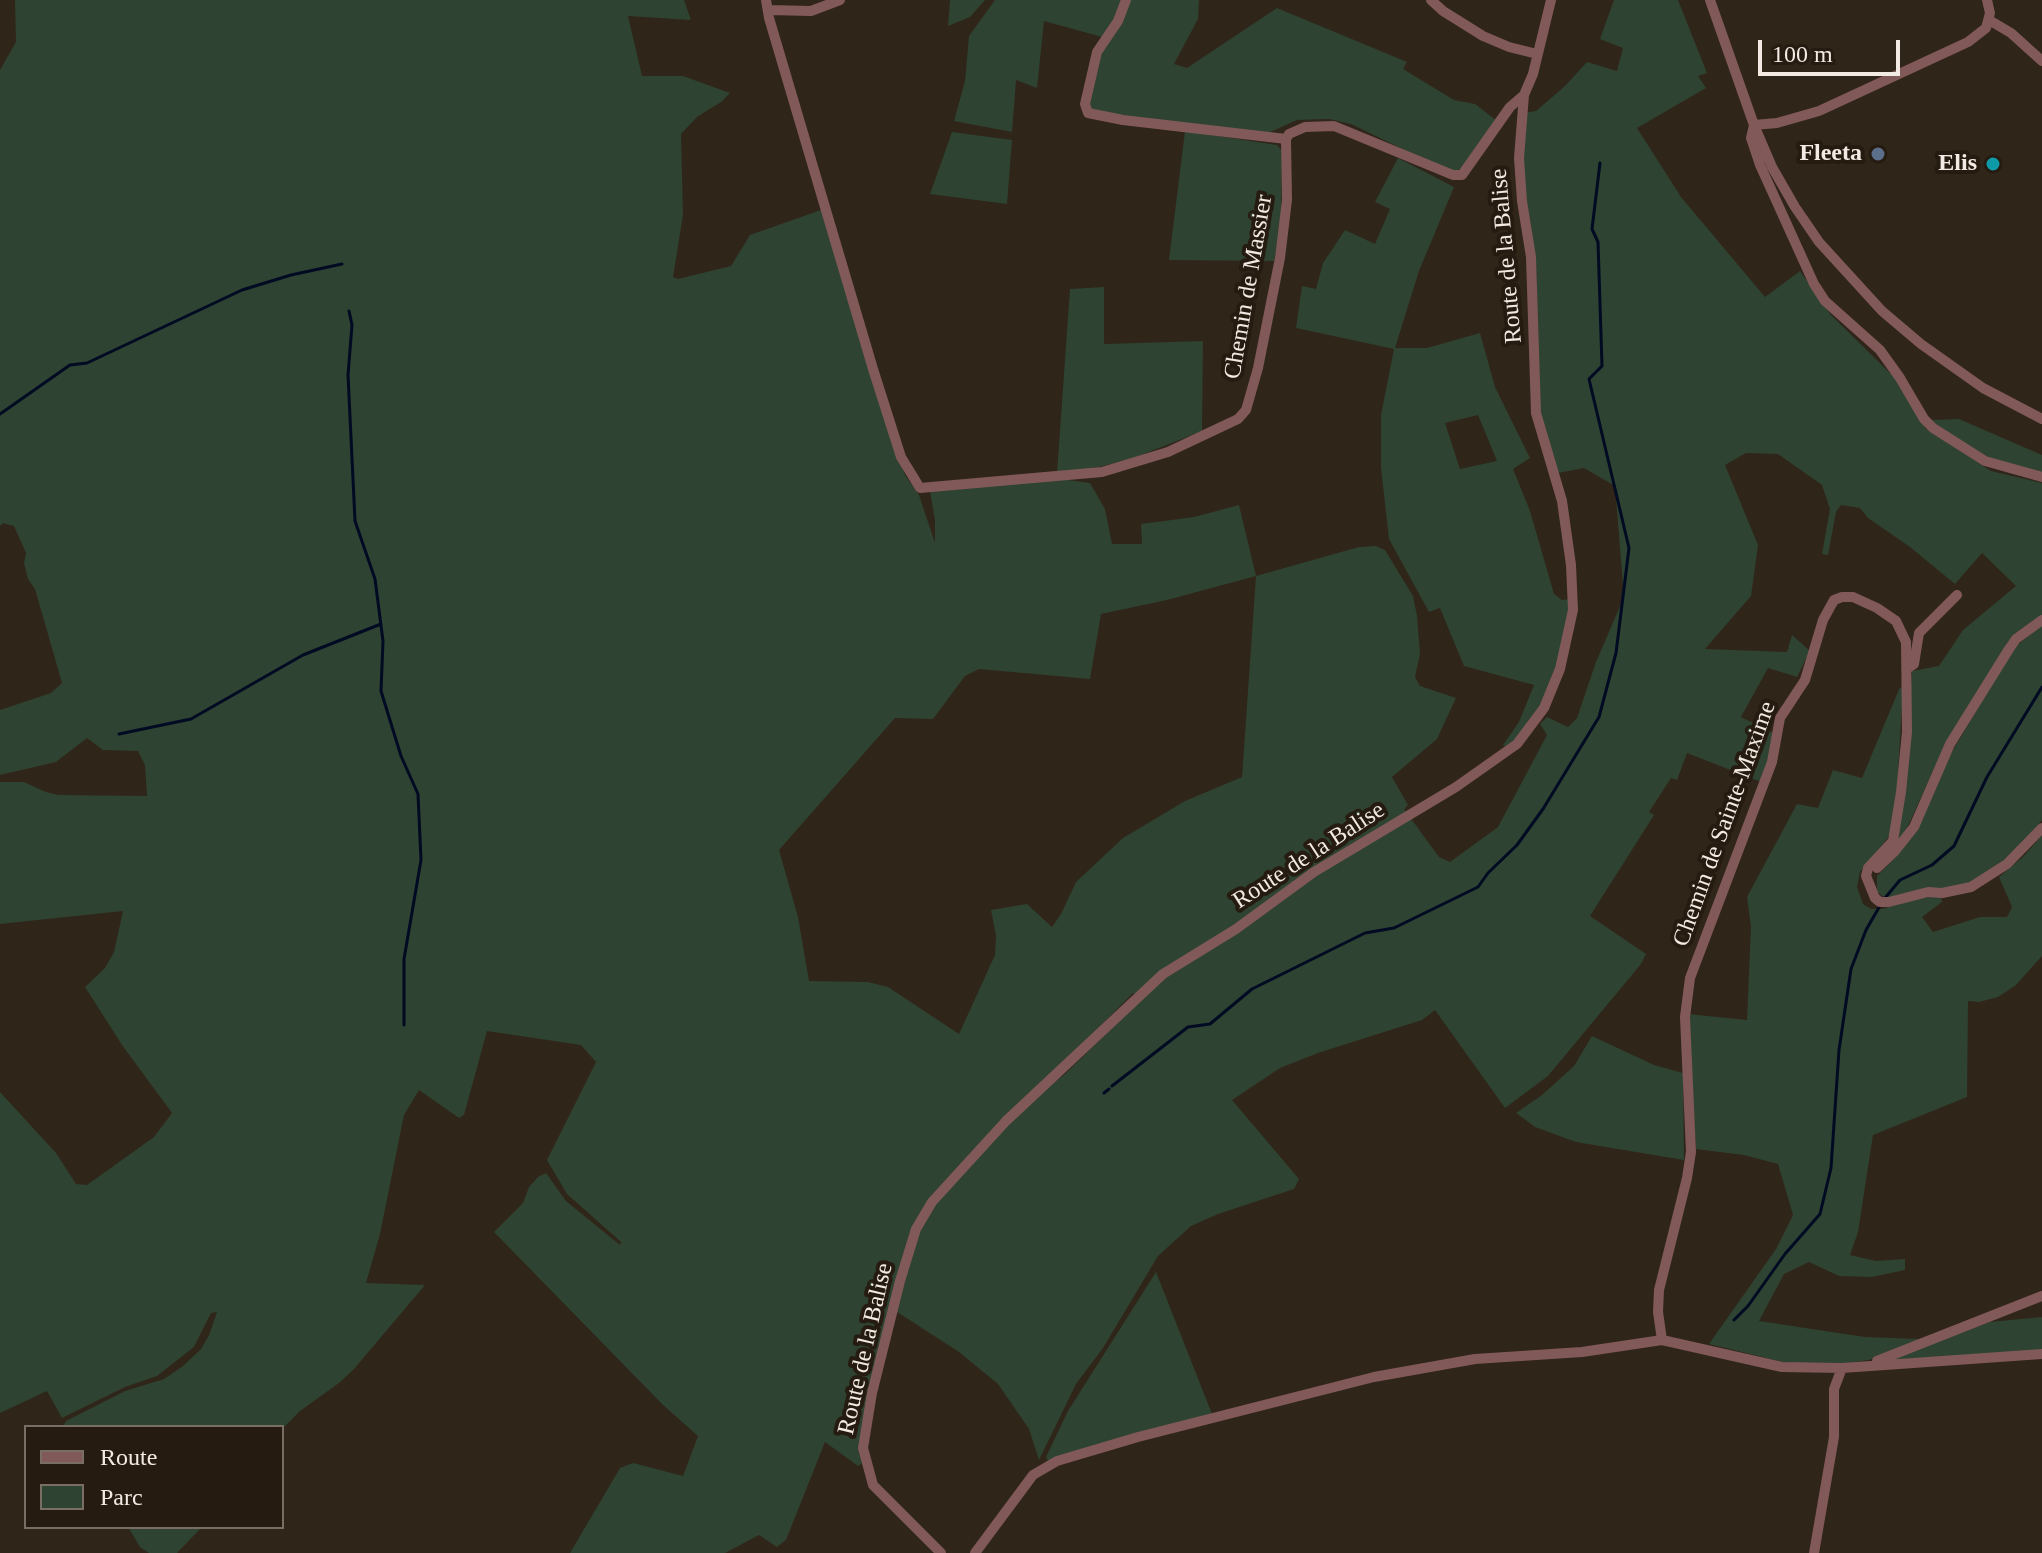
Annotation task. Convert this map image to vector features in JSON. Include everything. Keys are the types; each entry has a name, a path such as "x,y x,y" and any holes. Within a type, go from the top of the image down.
{"street":[{"path":"767,5 811,11 840,0"},
{"path":"1126,0 1118,21 1097,52 1085,104 1088,113 1286,139 1296,129 1334,126 1459,177 1510,107 1524,95 1533,74 1551,0"},
{"path":"1431,0 1483,36 1537,54"},
{"path":"1710,0 1772,167 1795,207 1837,264 1903,330 1955,370 2042,419"},
{"path":"1754,125 1790,119 1835,104 1968,42 1981,34 1989,20 1987,0"},
{"name":"Chemin de Massier","path":"767,5 873,369 901,457 920,488 1102,472 1168,452 1238,419 1246,410 1258,368 1280,258 1287,200 1286,139"},
{"path":"1989,20 2011,33 2042,61"},
{"name":"Route de la Balise","path":"941,1553 873,1485 867,1473 863,1448 872,1393 900,1281 916,1229 924,1214 1006,1121 1163,974 1236,929 1314,872 1456,787 1517,744 1544,708 1560,669 1573,610 1571,565 1562,501 1536,413 1531,257 1519,158 1524,95"},
{"path":"1754,125 1751,138 1756,155 1807,273 1825,301 1880,350 1933,428 1985,461 2004,469 2042,477"},
{"path":"1908,668 1914,664 1919,633 1957,595"},
{"name":"Chemin de Sainte-Maxime","path":"1662,1340 1659,1290 1691,1152 1685,1017 1690,978 1772,762 1780,718 1805,680 1829,607 1842,597 1853,597 1896,621 1904,633 1908,668 1907,732 1896,828 1893,841 1868,868 1866,876 1869,880"},
{"path":"2042,620 2016,639 1950,744 1914,827 1869,880 1872,894 1884,902 1928,892 1954,891 1977,884 2007,864 2042,828"},
{"path":"1864,1366 2042,1296"},
{"path":"975,1553 1041,1468 1075,1455 1388,1375 1475,1359 1582,1352 1662,1340 1782,1367 1842,1368 2042,1354"},
{"path":"1814,1553 1834,1437 1834,1389 1842,1368"}],"green space":[{"path":"15,0 684,0 691,20 628,16 642,76 683,76 730,93 697,117 681,134 683,215 673,277 678,279 731,266 750,235 821,210 895,448 905,475 919,495 935,543 930,491 1060,479 1090,483 1105,509 1112,544 1142,544 1141,524 1194,517 1239,505 1256,576 1359,547 1376,546 1385,550 1413,596 1420,654 1415,677 1420,686 1456,698 1437,739 1392,777 1408,805 1404,809 1439,857 1450,862 1498,827 1547,735 1540,724 1547,717 1568,727 1577,718 1596,662 1624,597 1615,486 1584,468 1558,473 1542,427 1539,412 1536,262 1523,175 1524,113 1536,111 1587,62 1617,71 1623,48 1600,39 1614,0 1678,0 1707,73 1698,76 1706,88 1637,128 1681,197 1765,297 1800,271 1831,315 1895,378 1925,428 1991,471 2042,483 2042,617 2011,639 1948,739 1907,828 1899,840 1896,839 1902,812 1912,671 1939,666 1963,630 2016,586 1982,553 1955,584 1868,518 1860,508 1841,505 1836,512 1828,555 1822,554 1830,509 1822,485 1778,454 1746,453 1725,465 1758,545 1751,596 1705,649 1787,652 1792,635 1810,651 1797,677 1768,668 1741,717 1773,733 1761,782 1687,753 1677,780 1671,778 1649,812 1654,815 1590,916 1646,954 1641,964 1548,1076 1505,1108 1435,1010 1422,1020 1280,1068 1232,1100 1299,1179 1294,1189 1191,1226 1158,1256 1103,1348 1076,1384 1039,1460 1029,1429 998,1384 959,1352 894,1310 918,1233 930,1209 1014,1116 1066,1073 1140,1001 1133,993 1060,1067 1002,1119 924,1206 910,1235 863,1420 862,1463 858,1466 825,1442 786,1540 777,1547 759,1535 725,1553 570,1553 620,1468 633,1463 683,1476 698,1436 663,1405 494,1232 523,1203 529,1187 546,1173 566,1201 620,1245 621,1242 567,1194 547,1160 596,1062 581,1045 487,1031 464,1115 459,1118 419,1090 404,1115 380,1234 366,1283 425,1285 354,1369 284,1427 64,1425 66,1421 125,1391 164,1379 183,1366 201,1349 217,1312 211,1313 194,1347 157,1376 125,1387 62,1418 47,1391 0,1413 0,1092 56,1153 76,1184 87,1185 154,1137 172,1113 122,1045 85,987 105,968 114,952 123,911 0,924 0,782 24,782 58,795 147,796 145,765 138,751 103,750 87,738 56,762 0,775 0,710 51,693 62,683 35,589 28,579 24,563 26,553 14,526 3,523 0,526 0,70 16,42","holes":["1256,576 1242,777 1185,801 1123,838 1076,882 1052,927 1027,904 991,910 996,936 995,955 959,1034 888,987 868,982 809,981 798,917 779,850 895,718 933,719 965,676 979,669 1090,679 1101,614"]},
{"path":"950,0 985,0 970,17 948,26"},
{"path":"995,0 1123,0 1116,18 1102,37 1044,21 1037,88 1016,80 1012,132 954,121 965,81 969,36"},
{"path":"1130,0 1199,0 1198,19 1174,64 1187,68 1277,8 1407,62 1403,69 1454,100 1475,104 1496,120 1462,169 1450,172 1351,124 1329,119 1297,120 1268,133 1091,110 1098,58"},
{"path":"1185,131 1277,145 1282,151 1281,228 1274,261 1169,260"},
{"path":"952,132 1012,140 1007,204 930,194"},
{"path":"1398,158 1454,187 1419,271 1395,348 1427,348 1480,333 1495,387 1530,458 1513,469 1530,511 1554,594 1562,600 1571,599 1564,645 1547,694 1522,735 1507,747 1503,745 1519,722 1534,685 1464,666 1440,608 1429,612 1389,539 1381,468 1381,415 1394,349 1296,328 1302,286 1316,289 1323,263 1345,230 1375,244 1390,209 1375,202","holes":["1478,415 1497,461 1460,469 1445,423"]},
{"path":"1104,287 1104,344 1203,341 1202,431 1136,457 1099,467 1057,473 1070,289"},
{"path":"1959,419 2042,455 2042,473 2004,466 1955,438 1931,420"},
{"path":"2042,625 2042,820 2021,846 1981,879 1954,887 1915,891 1889,898 1882,896 1877,891 1877,876 1898,855 1950,755 2014,648"},
{"path":"1900,687 1903,690 1896,804 1891,834 1860,872 1857,887 1863,904 1871,909 1882,909 1920,898 1941,896 1942,902 1922,917 1933,932 1980,917 2007,917 2012,907 1999,877 2024,856 2042,835 2042,956 2016,985 1998,997 1979,1002 1968,1001 1967,1097 1873,1135 1858,1232 1850,1255 1876,1261 1905,1259 1905,1270 1872,1277 1839,1276 1809,1262 1784,1274 1759,1321 1865,1337 1919,1339 1917,1343 1869,1360 1787,1363 1709,1344 1776,1249 1793,1215 1778,1164 1744,1155 1696,1149 1688,1014 1747,1020 1751,927 1747,897 1797,804 1818,808 1833,770 1862,778"},
{"path":"1592,1036 1654,1065 1683,1073 1684,1160 1576,1142 1535,1127 1516,1113 1574,1066"},
{"path":"1156,1272 1212,1414 1048,1461 1046,1457 1068,1411"},
{"path":"2042,1317 2042,1351 1882,1362 1990,1322"},
{"path":"129,1529 200,1529 177,1553 149,1553 140,1547"}],"waterway":[{"path":"1112,1086 1188,1027 1210,1024 1252,989 1365,933 1394,928 1478,887 1517,845 1543,809 1599,717 1616,653 1629,548 1589,379 1602,366 1598,242 1592,229 1600,163"},
{"path":"0,414 70,365 87,363 242,290 342,264"},
{"path":"349,311 352,325 348,375 355,521 375,579 383,641 381,691 401,756 418,794 421,860 404,959 404,1025"},
{"path":"119,734 191,719 303,655 381,624"},
{"path":"1885,898 1900,880 1932,865 1954,846 1987,777 2042,687"},
{"path":"1734,1320 1820,1214 1831,1168 1839,1050 1851,969 1866,930 1881,904"},
{"path":"1104,1093 1109,1089"}],"place":[{"name":"Fleeta","path":"1878,154"},
{"name":"Elis","path":"1993,164"}]}
